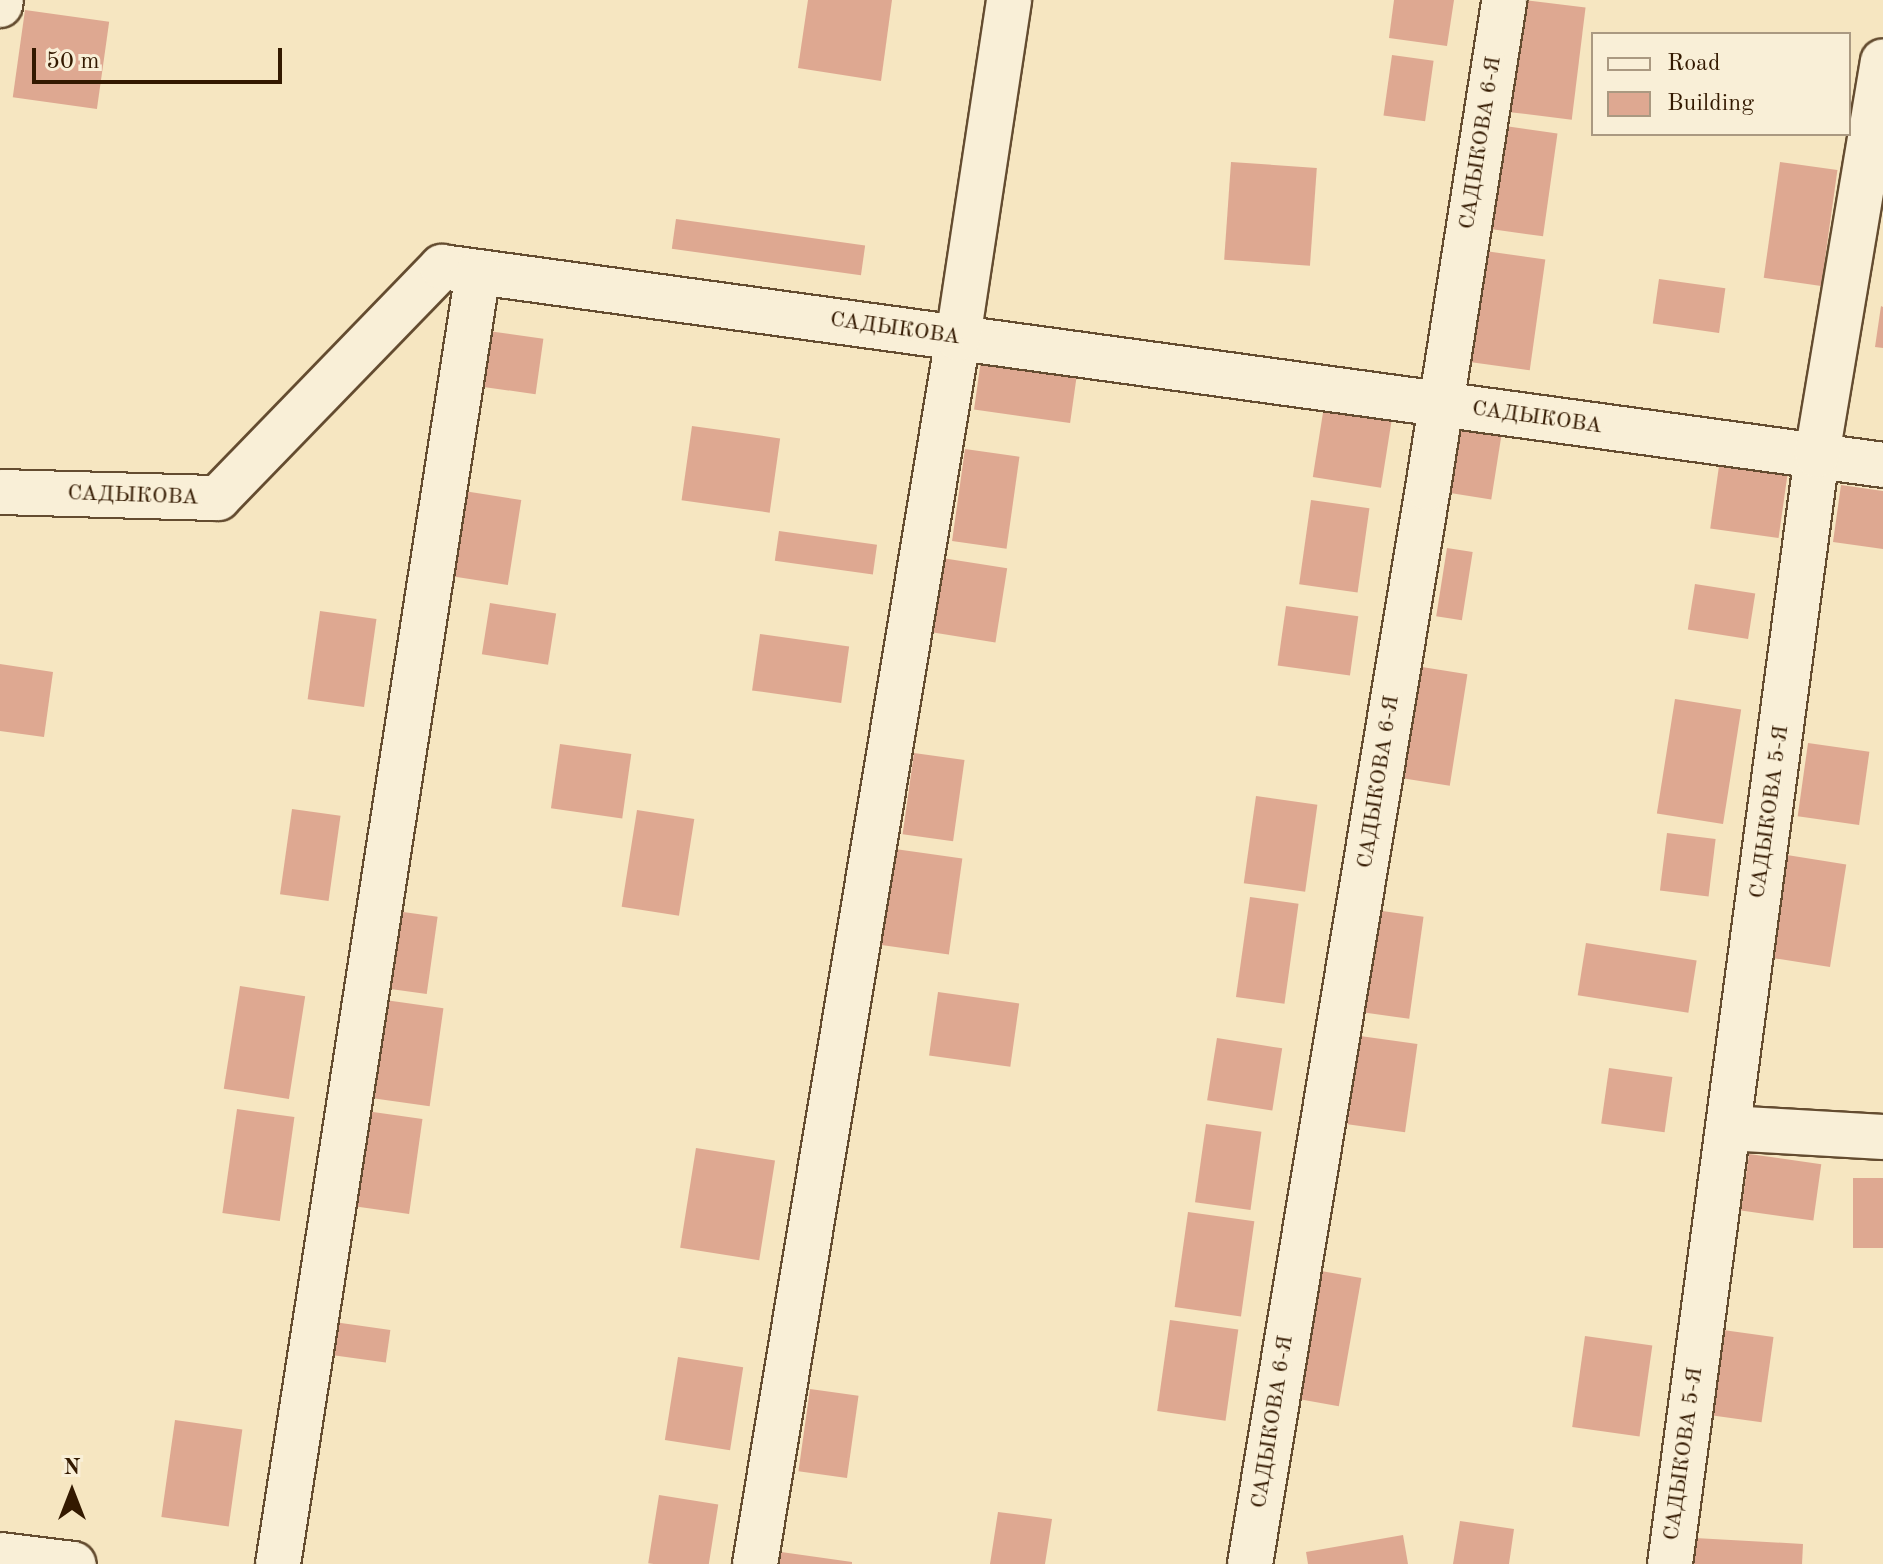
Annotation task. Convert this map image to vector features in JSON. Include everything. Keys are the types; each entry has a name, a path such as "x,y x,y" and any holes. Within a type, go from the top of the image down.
{"street":[{"path":"755,1564 958,338 1009,0"},
{"name":"САДЫКОВА 6-Я","path":"1250,1564 1504,0"},
{"name":"САДЫКОВА 5-Я","path":"1670,1564 1817,455 1883,61"},
{"name":"САДЫКОВА","path":"0,492 218,498 442,267 1883,465"},
{"path":"278,1564 478,272"},
{"path":"1728,1128 1883,1137"},
{"path":"0,1555 73,1564"}],"building":[{"path":"808,0 892,0 881,81 798,68"},
{"path":"1394,0 1454,0 1447,46 1389,38"},
{"path":"1524,0 1586,8 1572,120 1510,112"},
{"path":"25,10 109,22 97,109 13,97"},
{"path":"1392,55 1434,61 1425,121 1384,115"},
{"path":"1505,126 1557,133 1543,236 1491,229"},
{"path":"1231,162 1317,168 1310,266 1224,260"},
{"path":"1780,162 1837,170 1821,286 1764,278"},
{"path":"676,219 865,246 861,275 672,249"},
{"path":"1478,250 1545,259 1530,370 1462,361"},
{"path":"1659,279 1725,288 1719,333 1653,324"},
{"path":"1883,307 1883,348 1875,347"},
{"path":"481,330 543,339 536,394 473,385"},
{"path":"981,360 1077,373 1070,423 974,410"},
{"path":"1325,400 1393,411 1381,488 1313,477"},
{"path":"692,426 780,438 770,513 682,500"},
{"path":"1443,427 1501,436 1491,499 1433,490"},
{"path":"965,449 1019,457 1007,549 952,541"},
{"path":"1719,466 1787,476 1779,538 1710,528"},
{"path":"1841,485 1883,491 1883,549 1833,542"},
{"path":"464,491 521,500 508,585 451,576"},
{"path":"1311,500 1369,508 1358,592 1299,584"},
{"path":"779,531 877,545 873,574 775,561"},
{"path":"1447,548 1473,552 1462,620 1436,616"},
{"path":"942,558 1007,568 995,642 930,632"},
{"path":"1695,584 1755,594 1748,639 1688,629"},
{"path":"490,603 556,613 548,665 482,654"},
{"path":"1286,606 1358,616 1350,676 1278,665"},
{"path":"320,611 376,619 364,707 308,699"},
{"path":"760,634 849,647 841,703 752,690"},
{"path":"0,664 53,672 44,737 0,731"},
{"path":"1422,667 1467,674 1450,786 1404,779"},
{"path":"1675,699 1741,709 1723,824 1657,814"},
{"path":"1808,743 1869,752 1859,825 1798,816"},
{"path":"560,744 631,754 622,818 551,808"},
{"path":"914,753 965,760 953,841 903,834"},
{"path":"1256,796 1317,805 1305,892 1244,883"},
{"path":"292,809 341,816 329,901 280,894"},
{"path":"637,810 694,819 679,916 622,907"},
{"path":"1667,833 1716,839 1709,897 1660,891"},
{"path":"895,849 962,858 949,955 882,945"},
{"path":"1787,855 1846,864 1830,967 1771,958"},
{"path":"1250,897 1299,904 1284,1004 1236,997"},
{"path":"1375,910 1424,917 1409,1019 1361,1012"},
{"path":"396,911 438,917 427,994 385,988"},
{"path":"1586,943 1697,961 1688,1013 1578,995"},
{"path":"240,986 305,996 289,1099 224,1089"},
{"path":"938,992 1019,1003 1010,1067 929,1055"},
{"path":"385,1000 443,1008 430,1106 371,1098"},
{"path":"1360,1036 1417,1044 1405,1132 1348,1124"},
{"path":"1217,1038 1282,1048 1272,1111 1207,1100"},
{"path":"1609,1068 1672,1077 1665,1132 1601,1123"},
{"path":"237,1109 294,1117 280,1221 222,1213"},
{"path":"366,1111 422,1119 409,1214 353,1206"},
{"path":"1206,1124 1261,1132 1250,1210 1195,1202"},
{"path":"696,1148 775,1161 759,1260 680,1248"},
{"path":"1749,1154 1821,1164 1813,1221 1741,1210"},
{"path":"1853,1178 1883,1178 1883,1248 1853,1248"},
{"path":"1188,1212 1254,1221 1241,1316 1175,1307"},
{"path":"1321,1271 1361,1278 1339,1406 1298,1399"},
{"path":"1170,1320 1238,1330 1226,1421 1157,1411"},
{"path":"327,1321 390,1330 386,1363 322,1354"},
{"path":"1723,1330 1774,1337 1762,1422 1711,1415"},
{"path":"1585,1336 1652,1345 1640,1437 1572,1427"},
{"path":"678,1357 743,1367 730,1450 665,1440"},
{"path":"810,1389 859,1396 847,1478 798,1471"},
{"path":"175,1420 242,1429 229,1527 161,1517"},
{"path":"659,1495 718,1504 709,1564 648,1563"},
{"path":"998,1512 1052,1519 1045,1564 990,1564"},
{"path":"1460,1521 1514,1529 1509,1564 1453,1564"},
{"path":"1403,1535 1408,1564 1308,1564 1306,1552"},
{"path":"1695,1538 1803,1544 1802,1564 1693,1564"},
{"path":"774,1551 852,1562 852,1564 772,1564"}]}
